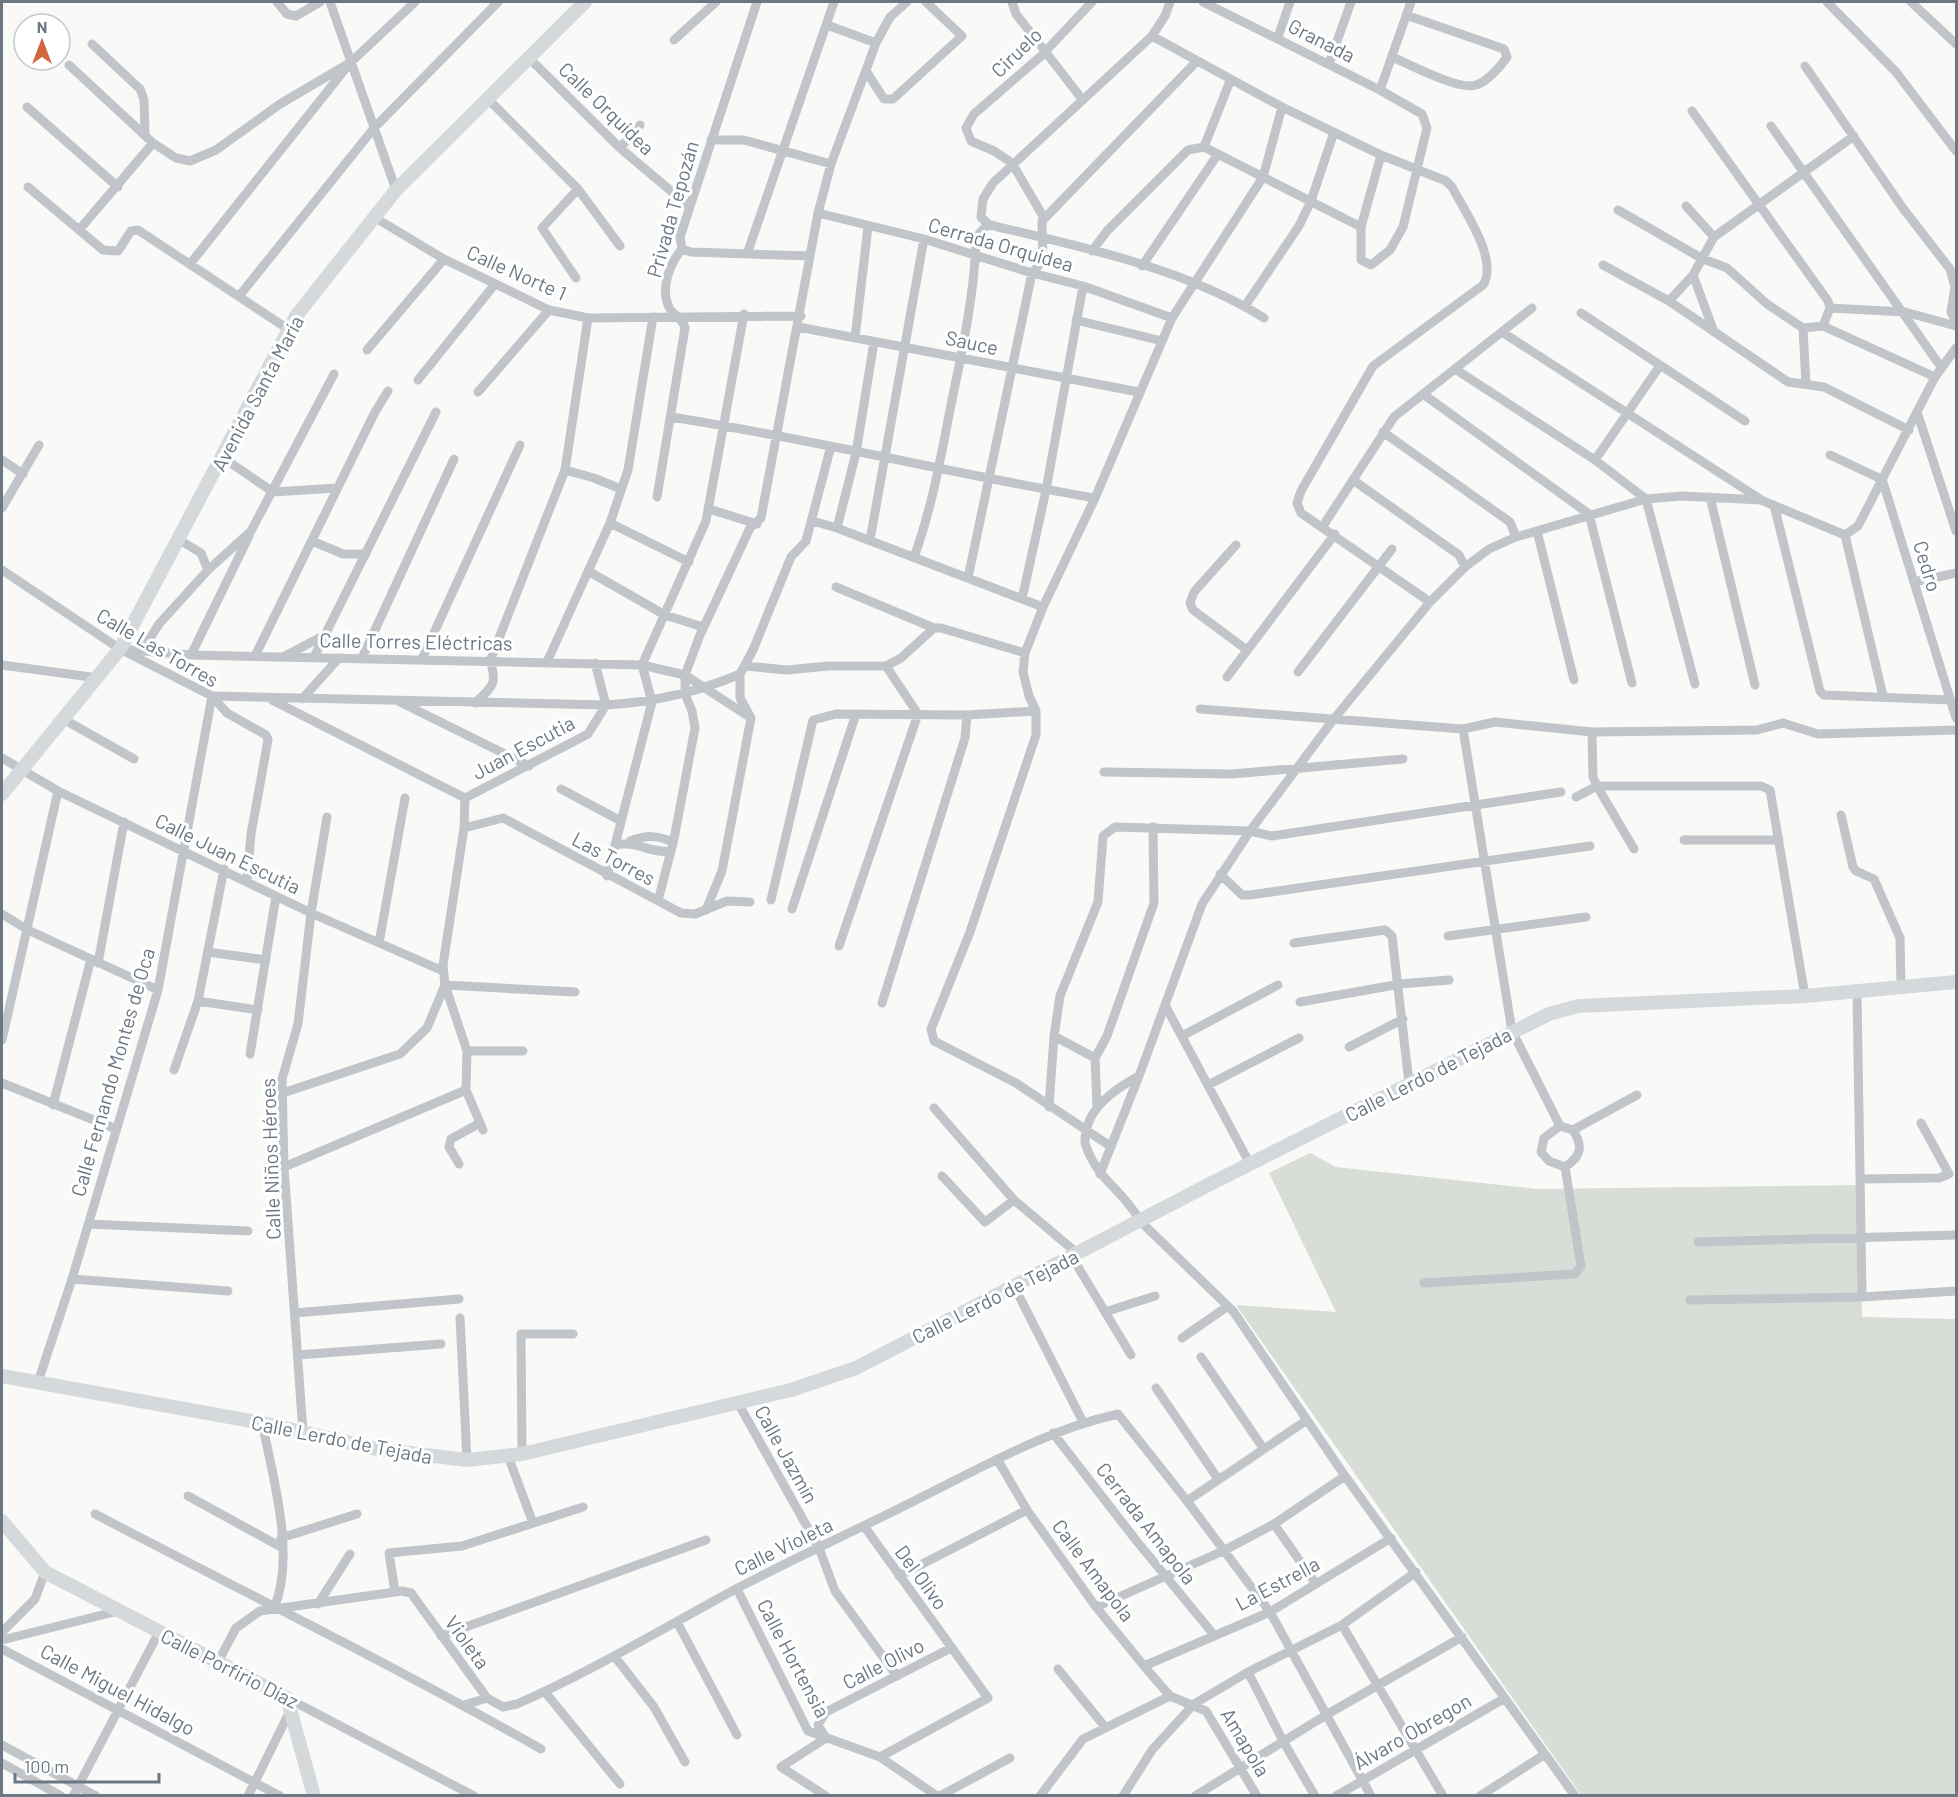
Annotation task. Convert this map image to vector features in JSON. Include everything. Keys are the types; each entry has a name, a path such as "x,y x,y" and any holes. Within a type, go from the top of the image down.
{"main road":[{"name":"Avenida Santa María","path":"2,794 120,649 288,329 396,190 585,2"},
{"name":"Calle Lerdo de Tejada","path":"2,1376 262,1423 377,1449 467,1460 515,1455 791,1390 856,1368 1250,1164 1549,1014 1578,1006 1805,996 1956,982"},
{"name":"Calle Porfirio Díaz","path":"2,1521 45,1572 218,1662 289,1704"},
{"path":"289,1704 314,1796"}],"street":[{"path":"277,2 287,14 296,16 320,2"},
{"path":"190,264 351,63 415,2"},
{"path":"240,295 374,128 498,2"},
{"path":"674,40 716,2"},
{"name":"Privada Tepozán","path":"657,497 685,328 670,308 667,283 673,259 682,249 679,243 757,2"},
{"path":"747,255 834,2"},
{"path":"658,901 672,847 695,728 685,693 685,675 703,627 750,528 761,518 801,316 818,213 831,164 876,43 890,17 907,2"},
{"path":"866,70 884,99 893,99 962,36 926,2"},
{"path":"1012,2 1016,14 1082,99"},
{"name":"Ciruelo","path":"1012,163 994,151 971,141 966,128 974,114 1046,51 1092,2"},
{"path":"1170,2 1165,16 1152,36 993,183 983,199 981,217 988,224 1092,251 1194,284 1245,306 1264,318"},
{"name":"Granada","path":"1203,2 1278,37 1422,114 1427,128 1416,169"},
{"path":"1227,12 1230,2"},
{"path":"1278,37 1290,2"},
{"path":"1329,64 1351,2"},
{"path":"1380,90 1411,2"},
{"path":"1827,2 1896,72 1956,151"},
{"path":"1911,2 1956,44"},
{"path":"333,4 351,63 396,190"},
{"path":"1392,57 1456,83 1473,86 1483,82 1507,57 1503,49 1406,15"},
{"path":"826,25 876,43"},
{"path":"1152,36 1230,81 1282,107 1381,155 1437,176 1452,187 1483,247 1489,267 1489,276 1476,292 1383,357 1366,375 1301,491 1297,504 1301,513 1335,534 1430,602"},
{"path":"92,44 141,89 144,100 145,134"},
{"name":"Calle Orquídea","path":"528,57 620,148 690,207"},
{"path":"968,578 1032,273 1043,261 1041,226 1044,218 1196,62"},
{"path":"72,68 153,143 176,158 190,161 202,157 310,85 351,63"},
{"path":"1805,66 1902,207 1950,269 1954,287 1951,312 1956,321"},
{"path":"1204,147 1230,81"},
{"path":"487,98 578,189 620,246"},
{"path":"27,107 118,187"},
{"path":"1110,1146 1016,1083 934,1041 931,1029 970,932 1036,735 1036,711 1029,696 1023,672 1025,653 1043,607 1095,498 1172,318 1263,177 1282,107"},
{"path":"1692,111 1828,301 1830,308 1823,326"},
{"path":"620,148 640,125"},
{"path":"1771,126 1905,312 1941,367"},
{"path":"1245,306 1285,249 1311,201 1334,132"},
{"path":"1669,301 1693,275 1714,237 1854,136"},
{"path":"711,140 744,140 831,164"},
{"path":"79,231 153,143"},
{"path":"1092,251 1107,231 1188,150 1204,147 1361,227"},
{"path":"1142,266 1218,154"},
{"path":"1381,155 1361,227 1361,260 1371,265 1390,250 1403,227 1416,169"},
{"path":"1012,163 1044,218"},
{"path":"28,187 103,250 113,253 118,251 131,231 138,230 240,295 288,329"},
{"path":"576,278 542,228 578,189"},
{"path":"1686,206 1714,237"},
{"path":"1618,210 1701,258 1727,268 1767,304 1803,328 1823,326 1935,377"},
{"name":"Cerrada Orquídea","path":"818,213 976,254 1032,273 1083,286 1172,318"},
{"name":"Calle Norte 1","path":"374,217 444,259 549,310 588,318 744,314 801,316"},
{"path":"914,557 924,529 961,358 976,254 976,237 988,224"},
{"path":"855,338 868,227"},
{"path":"870,540 924,239"},
{"path":"682,249 691,252 810,256"},
{"path":"367,350 444,259"},
{"path":"1603,265 1669,301 1788,382 1824,387 1909,430"},
{"path":"1693,275 1715,333"},
{"path":"418,380 495,284"},
{"path":"1022,599 1046,490 1083,286"},
{"path":"1323,526 1394,417 1532,308"},
{"path":"1830,308 1905,312 1956,326"},
{"path":"478,392 549,310"},
{"path":"1581,313 1659,367 1745,421"},
{"path":"607,876 652,702 642,665 689,562 709,509 744,314"},
{"path":"547,662 610,523 627,470 653,317"},
{"path":"475,703 491,689 496,677 490,661 565,470 588,318"},
{"path":"1076,321 1162,341"},
{"name":"Sauce","path":"798,327 1139,392"},
{"path":"1803,328 1806,384"},
{"path":"1502,332 1761,500 1845,535"},
{"path":"837,528 856,453 874,342"},
{"path":"1845,535 1858,526 1918,415 1935,377 1956,351"},
{"path":"1595,460 1659,367"},
{"path":"1455,369 1595,460 1647,499 1695,684"},
{"path":"191,655 251,531 334,374"},
{"path":"255,656 375,412 388,391"},
{"path":"1423,394 1589,514 1632,683"},
{"path":"314,657 436,412"},
{"path":"1918,415 1956,531"},
{"path":"671,417 777,434 856,453 885,457 990,480 1095,498"},
{"path":"1383,432 1510,522 1516,537"},
{"path":"2,508 39,444"},
{"path":"423,659 519,445"},
{"path":"706,910 722,871 751,717 740,698 742,670 791,557 807,542 831,446"},
{"path":"1830,455 1877,477 1882,482"},
{"path":"222,457 273,492 337,488"},
{"path":"362,658 454,459"},
{"path":"2,460 23,474"},
{"path":"565,470 621,489"},
{"path":"1353,480 1459,555 1465,567"},
{"name":"Cedro","path":"1882,482 1956,718"},
{"path":"1100,1174 1139,1076 1202,904 1220,874 1295,769 1430,602 1465,567 1489,549 1516,537 1589,514 1647,499 1710,497 1761,500"},
{"path":"1710,497 1755,685"},
{"path":"1774,505 1820,691 1824,695 1950,700"},
{"path":"709,509 757,524"},
{"path":"813,521 870,540 1043,607"},
{"path":"610,523 689,562"},
{"path":"142,651 159,624 208,570 251,531"},
{"path":"1537,531 1574,680"},
{"path":"1227,677 1335,534"},
{"path":"1845,535 1883,696"},
{"path":"178,539 201,553 208,570"},
{"path":"312,541 343,554 366,554"},
{"path":"1236,545 1194,592 1190,603 1193,610 1246,650"},
{"path":"1299,672 1392,549"},
{"name":"Calle Las Torres","path":"2,570 120,649 212,696 227,713 266,735 268,740 251,834 247,881"},
{"path":"588,571 665,615 703,627"},
{"path":"1914,582 1956,573"},
{"path":"836,587 934,628 950,630 1025,653"},
{"path":"212,696 606,705 652,702 706,689 742,670 886,666 901,658 934,628"},
{"path":"284,656 325,635"},
{"name":"Calle Torres Eléctricas","path":"120,649 191,655 642,665 685,675 751,717"},
{"path":"302,699 339,658"},
{"path":"595,663 606,705"},
{"path":"2,665 98,678"},
{"path":"886,666 918,714"},
{"name":"Calle Fernando Montes de Oca","path":"38,1382 72,1279 158,990 212,696"},
{"path":"270,698 465,798"},
{"path":"398,701 529,766"},
{"name":"Juan Escutia","path":"464,828 465,798 588,734 606,705"},
{"path":"1200,709 1463,729 1495,722 1592,732 1757,730 1783,723 1818,734 1956,730"},
{"path":"771,900 813,720 822,716 856,714 967,716 1036,711"},
{"path":"792,909 856,714"},
{"path":"839,946 918,714"},
{"path":"882,1003 965,738 967,716"},
{"path":"64,720 134,759"},
{"path":"1463,729 1512,1031 1560,1126 1573,1130 1580,1141 1580,1153 1565,1167"},
{"path":"1592,732 1593,777 1634,849"},
{"name":"Calle Juan Escutia","path":"2,758 58,791 224,869 311,913 443,971"},
{"path":"1104,772 1232,774 1403,759"},
{"path":"1576,797 1597,786 1761,786 1770,790 1805,996"},
{"path":"561,789 621,821"},
{"path":"2,1040 58,791"},
{"path":"1049,1107 1054,1036 1060,996 1098,902 1103,836 1115,827 1250,831 1272,836 1561,792"},
{"path":"379,943 405,798"},
{"path":"1841,815 1853,867 1856,871 1874,879 1900,938 1901,988"},
{"name":"Calle Niños Héroes","path":"303,1432 284,1167 282,1079 298,1024 311,913 327,817"},
{"name":"Las Torres","path":"464,828 503,818 607,876 681,913 695,914 727,901 750,902"},
{"path":"53,1105 95,961 124,822"},
{"path":"1097,1106 1095,1058 1107,1036 1154,903 1153,827"},
{"path":"459,1164 449,1147 451,1139 481,1126 466,1090 467,1052 445,985 443,971 464,828"},
{"path":"615,844 645,835 658,836 672,847"},
{"path":"1684,840 1779,840"},
{"path":"626,842 635,843 655,852 672,847"},
{"path":"1220,874 1242,895 1250,895 1590,846"},
{"path":"174,1070 198,1001 224,869"},
{"path":"250,1054 276,896"},
{"path":"2,914 28,930 158,990"},
{"path":"1448,936 1586,917"},
{"path":"1294,943 1385,930 1392,936 1400,984 1409,1083"},
{"path":"208,952 266,960"},
{"path":"1300,1002 1400,984 1449,980"},
{"path":"283,1093 400,1054 427,1028 445,985"},
{"path":"445,985 575,992"},
{"path":"1182,1036 1278,985"},
{"path":"1857,992 1862,1297"},
{"path":"198,1001 258,1010"},
{"path":"1165,1005 1250,1164"},
{"path":"1349,1047 1403,1019"},
{"path":"1054,1036 1095,1058"},
{"path":"1208,1085 1299,1038"},
{"path":"467,1052 523,1051"},
{"path":"1139,1076 1109,1093 1097,1106 1087,1132 1087,1147 1100,1174 1131,1203 1140,1221 1228,1306 1345,1476 1575,1796"},
{"path":"2,1083 116,1129"},
{"path":"284,1167 466,1090"},
{"path":"1573,1130 1637,1095"},
{"path":"934,1108 1014,1200 1075,1255 1131,1355"},
{"path":"1860,1179 1939,1178 1948,1174 1921,1122"},
{"path":"1560,1126 1544,1138 1541,1152 1549,1161 1565,1167"},
{"path":"1424,1283 1575,1274 1581,1266 1565,1167"},
{"path":"942,1176 985,1222 1014,1200"},
{"path":"88,1224 248,1231"},
{"path":"1698,1242 1956,1236"},
{"path":"72,1279 228,1291"},
{"path":"1014,1286 1083,1422"},
{"path":"1690,1300 1862,1297 1956,1291"},
{"path":"1105,1312 1155,1296"},
{"path":"295,1313 459,1299"},
{"path":"1182,1338 1228,1306"},
{"path":"460,1318 467,1460"},
{"path":"533,1523 515,1455 521,1334 573,1334"},
{"path":"298,1355 441,1344"},
{"path":"1201,1357 1263,1448"},
{"path":"1156,1388 1218,1479"},
{"name":"Calle Jazmín","path":"738,1403 819,1548 835,1591 897,1677"},
{"name":"Calle Violeta","path":"503,1707 517,1704 544,1692 615,1657 737,1589 998,1459 1053,1433 1083,1422 1118,1414 1187,1501"},
{"path":"1307,1420 1187,1501 1222,1551 1270,1612 1371,1796"},
{"path":"262,1423 281,1543 282,1589 274,1608"},
{"name":"Cerrada Amapola","path":"1053,1433 1214,1635"},
{"name":"Calle Amapola","path":"998,1459 1027,1510 1096,1607 1170,1696"},
{"path":"1096,1607 1222,1551 1274,1524 1345,1476"},
{"path":"188,1496 281,1543 357,1514"},
{"path":"218,1662 236,1628 260,1611 395,1592 390,1553 462,1546 583,1507"},
{"path":"899,1576 1027,1510"},
{"path":"95,1514 464,1705 541,1749"},
{"path":"1274,1524 1316,1584"},
{"name":"Del Olivo","path":"864,1526 988,1698 880,1757"},
{"name":"La Estrella","path":"1144,1666 1270,1612 1391,1538"},
{"path":"441,1636 706,1540"},
{"path":"318,1604 350,1554"},
{"path":"2,1632 36,1599 45,1572"},
{"path":"1123,1796 1152,1750 1194,1704 1248,1672 1342,1625 1416,1572"},
{"name":"Calle Hortensia","path":"737,1589 808,1731 880,1757 939,1796"},
{"name":"Violeta","path":"395,1592 411,1593 487,1698 503,1707"},
{"path":"2,1640 118,1611"},
{"path":"677,1622 737,1735"},
{"path":"1342,1625 1443,1796"},
{"path":"73,1796 159,1632"},
{"path":"1195,1796 1240,1766 1462,1637"},
{"name":"Calle Olivo","path":"826,1738 818,1725 826,1712 951,1648"},
{"name":"Calle Miguel Hidalgo","path":"2,1649 280,1796"},
{"path":"615,1657 654,1707 685,1762"},
{"path":"1058,1669 1105,1727"},
{"path":"1248,1672 1283,1741 1315,1796"},
{"path":"544,1692 620,1784"},
{"path":"1040,1796 1073,1749 1083,1739 1170,1696"},
{"name":"Amapola","path":"1170,1696 1194,1704 1206,1711 1257,1796"},
{"path":"464,1705 487,1698"},
{"name":"Álvaro Obregon","path":"1336,1796 1505,1698"},
{"path":"248,1796 289,1704"},
{"name":"Calle Porfirio Díaz","path":"289,1704 474,1796"},
{"path":"826,1738 781,1767 812,1792 826,1796"},
{"path":"2,1745 96,1796"},
{"path":"1480,1796 1545,1754"},
{"path":"939,1796 1010,1758"},
{"path":"2,1763 61,1796"}],"shaded area":[{"path":"1310,1153 1336,1167 1537,1189 1862,1185 1862,1317 1956,1319 1956,1795 1581,1795 1236,1305 1336,1312 1269,1173"}]}
